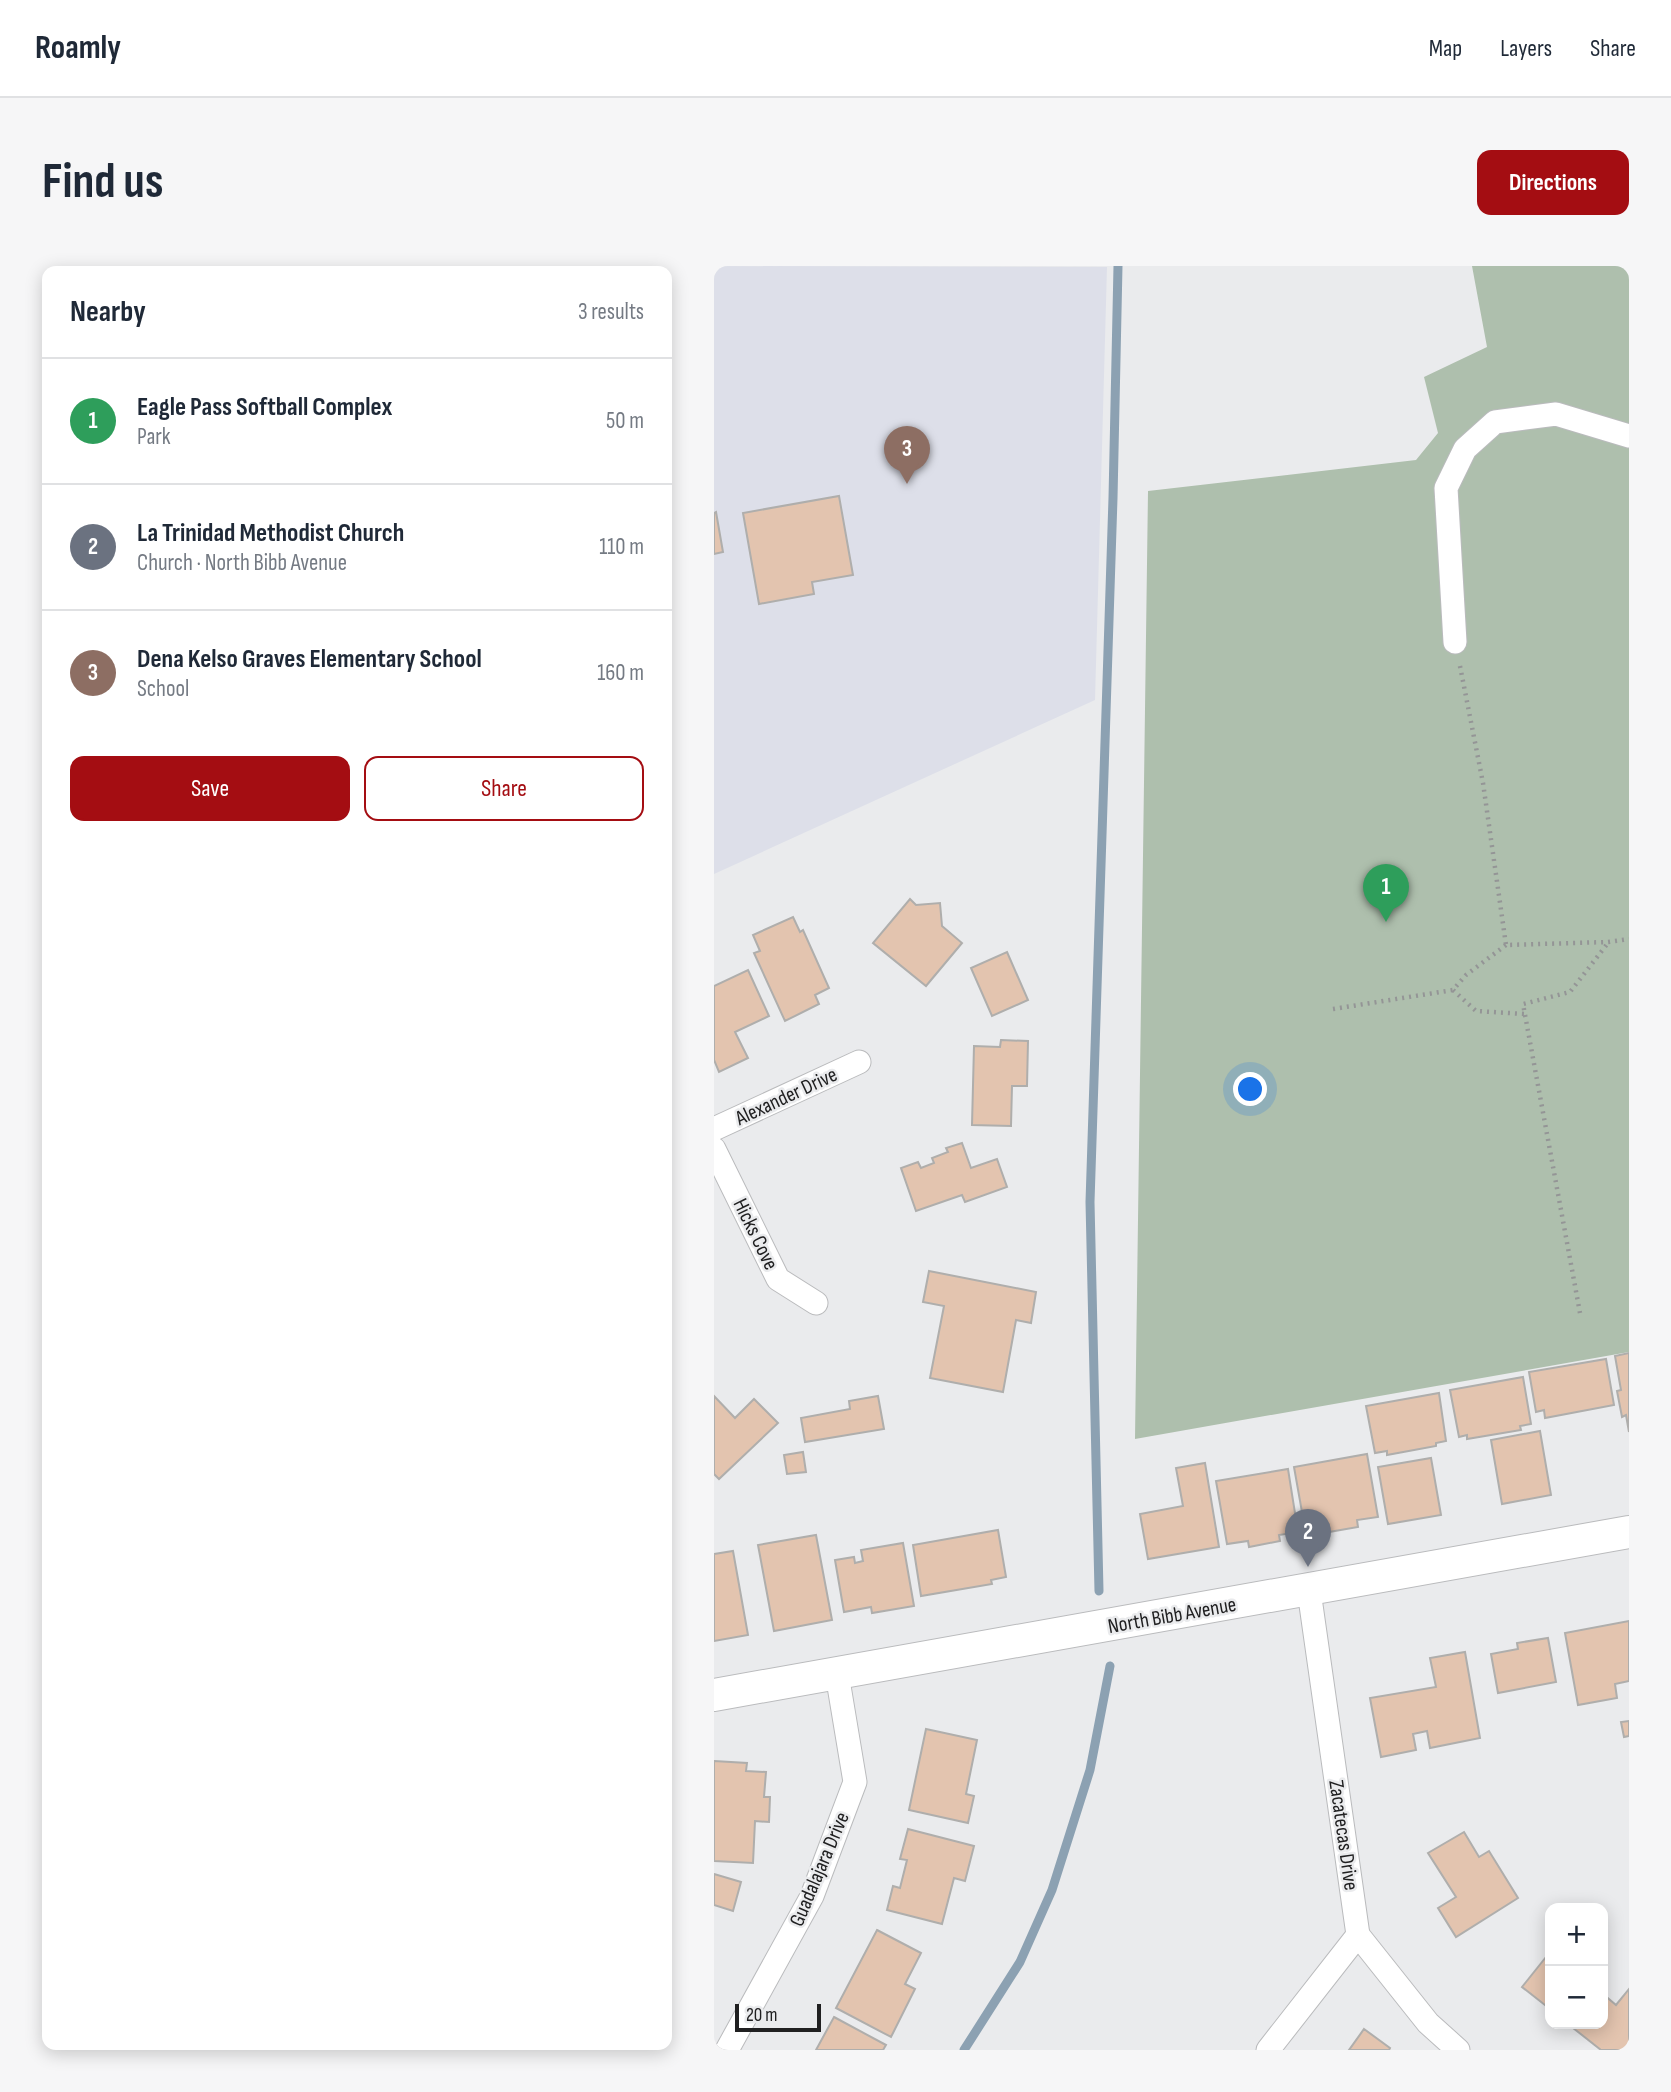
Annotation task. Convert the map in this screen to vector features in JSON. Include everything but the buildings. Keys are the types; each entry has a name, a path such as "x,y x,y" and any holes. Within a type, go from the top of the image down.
{"main road":[{"name":"North Bibb Avenue","path":"714,1695 1629,1532"}],"street":[{"path":"1455,642 1446,488 1465,449 1494,422 1556,414 1629,436"},
{"name":"Alexander Drive","path":"714,1129 859,1062"},
{"name":"Hicks Cove","path":"714,1149 778,1279 816,1303"},
{"name":"Zacatecas Drive","path":"1309,1591 1358,1935"},
{"name":"Guadalajara Drive","path":"727,2050 812,1896 855,1782 837,1674"},
{"path":"1268,2050 1358,1935 1429,2022 1458,2050"}],"path":[{"path":"1455,642 1483,783 1506,945"},
{"path":"1333,1009 1454,990 1466,975 1506,945 1629,939"},
{"path":"1580,1313 1523,1004 1570,992 1608,942"},
{"path":"1454,990 1476,1011 1525,1014"}],"shaded area":[{"path":"714,266 1107,267 1095,700 714,874"}],"green space":[{"path":"1472,266 1629,266 1629,1352 1135,1439 1148,491 1416,460 1438,433 1424,377 1487,347"}],"waterway":[{"path":"1099,1591 1090,1202 1118,266"},
{"path":"964,2050 1020,1962 1052,1890 1090,1770 1110,1666"}],"place":[{"name":"Dena Kelso Graves Elementary School","path":"907,484"},
{"name":"Eagle Pass Softball Complex","path":"1386,922"},
{"name":"La Trinidad Methodist Church","path":"1308,1567"}]}
